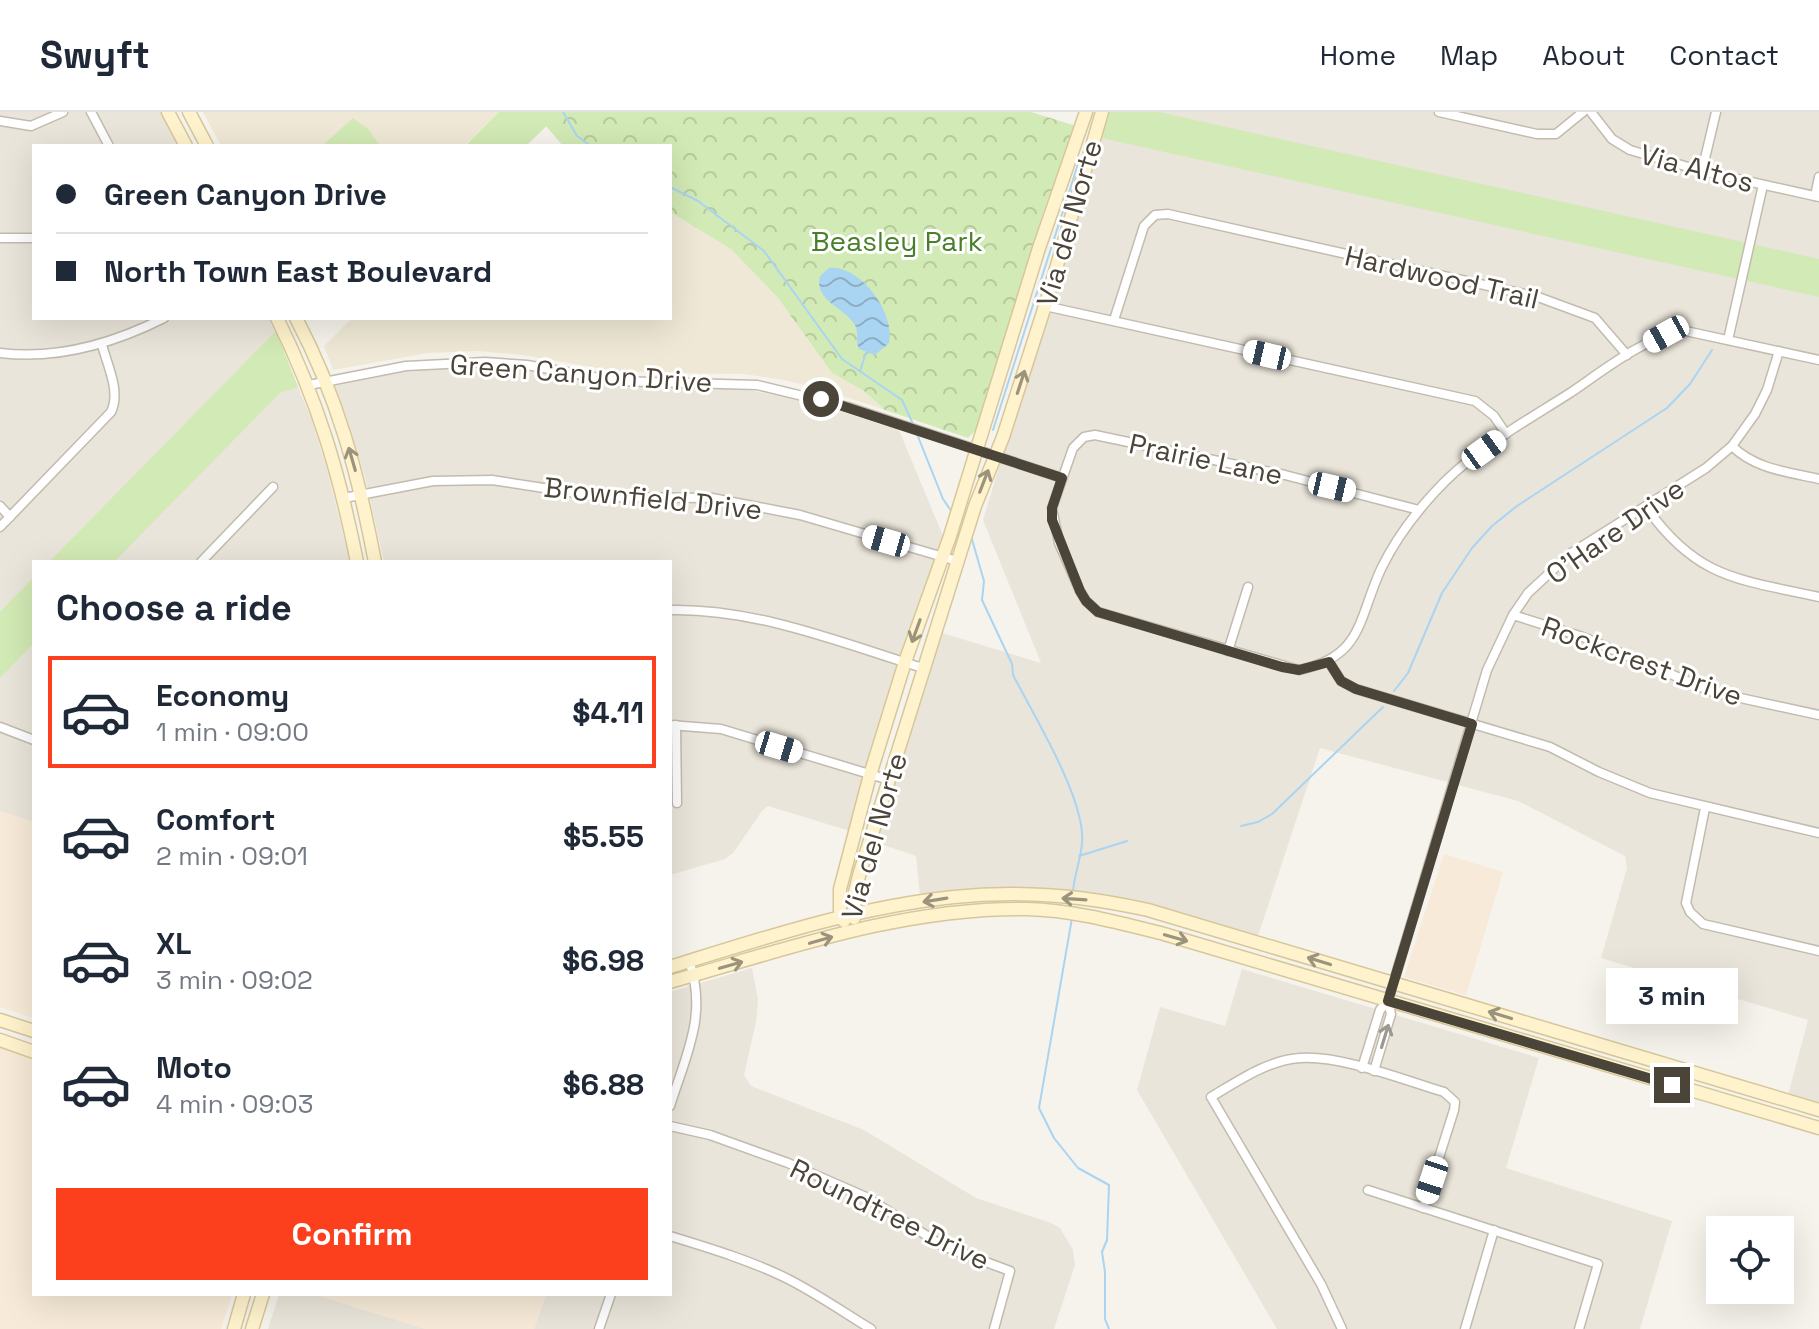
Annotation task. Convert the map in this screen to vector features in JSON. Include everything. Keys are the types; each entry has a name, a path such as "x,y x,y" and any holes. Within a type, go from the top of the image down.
{"main road":[{"path":"168,112 185,144"},
{"path":"189,112 206,144"},
{"name":"Via del Norte","path":"850,931 841,917 840,889 870,775 1086,112"},
{"name":"Via del Norte","path":"850,931 856,913 855,892 860,872 957,561 1045,306 1102,112"},
{"path":"278,320 309,385 344,498 357,560"},
{"path":"297,320 327,381 362,494 375,560"},
{"path":"983,895 987,910"},
{"path":"672,966 856,913 954,897 983,895 1105,901 1148,910 1819,1110"},
{"path":"672,982 850,931 946,914 1043,910 1164,934 1819,1128"},
{"path":"0,1020 32,1030"},
{"path":"1540,1046 1545,1028"},
{"path":"0,1040 32,1051"},
{"path":"1745,1106 1751,1090"},
{"path":"234,1329 243,1296"},
{"path":"252,1329 262,1296"}],"street":[{"path":"0,121 31,126 63,112"},
{"path":"91,112 108,144"},
{"path":"1439,112 1537,134 1556,134 1583,112"},
{"name":"Via Altos","path":"1591,112 1612,139 1630,150 1702,171 1817,196"},
{"path":"1702,171 1716,112"},
{"path":"1817,196 1819,177"},
{"path":"1728,340 1763,185"},
{"name":"Hardwood Trail","path":"1114,320 1144,226 1155,215 1168,214 1538,297 1595,318 1627,355"},
{"path":"0,238 32,238"},
{"path":"1045,306 1475,401 1494,416 1506,434"},
{"path":"0,353 51,353 102,345 159,320"},
{"path":"977,449 1062,478 1052,508 1052,520 1059,543 1086,601 1098,612 1299,670 1329,662 1353,641 1381,568 1419,510 1462,466 1627,355 1666,334 1681,330 1819,360"},
{"path":"0,527 115,405 115,392 102,345"},
{"name":"O'Hare Drive","path":"1388,1001 1487,670 1513,615 1528,593 1570,554 1706,468 1732,446 1763,398 1779,351"},
{"name":"Green Canyon Drive","path":"309,385 406,366 499,363 616,381 757,385 821,399 977,449"},
{"name":"Prairie Lane","path":"1062,478 1076,443 1084,437 1095,435 1285,475 1419,510"},
{"path":"1732,446 1744,458 1758,464 1819,479"},
{"name":"Brownfield Drive","path":"344,498 433,481 492,480 602,497 712,498 800,515 957,561"},
{"path":"203,560 273,487"},
{"path":"0,506 10,517"},
{"path":"1646,507 1664,533 1704,566 1733,578 1819,597"},
{"path":"1228,651 1248,587"},
{"path":"672,610 702,609 765,621 923,668"},
{"name":"Rockcrest Drive","path":"1513,615 1583,637 1713,692 1819,715"},
{"path":"1329,662 1341,681 1356,689 1550,747 1650,793 1819,833"},
{"path":"677,803 673,725 721,729 889,780"},
{"path":"0,727 32,739"},
{"path":"1705,808 1686,903 1690,912 1703,924 1819,951"},
{"path":"672,1099 697,1017 694,976 689,961"},
{"path":"1362,1068 1380,1010 1388,1001"},
{"path":"1374,1071 1391,1014 1388,1001"},
{"path":"1342,1329 1321,1284 1211,1097 1255,1071 1299,1058 1321,1059 1362,1068 1444,1092 1455,1102 1423,1208"},
{"name":"Roundtree Drive","path":"672,1126 710,1135 788,1163 866,1197 943,1246 1010,1271 995,1328"},
{"path":"1368,1190 1598,1264 1579,1329"},
{"path":"1465,1329 1494,1230"},
{"path":"672,1237 783,1277 871,1329"},
{"path":"599,1329 610,1296"}],"shaded area":[{"path":"0,112 161,112 177,144 32,144 32,320 270,320 311,418 350,560 32,560 32,821 0,811"},
{"path":"203,112 499,112 466,144 220,144"},
{"path":"1107,112 1819,112 1819,1105 1788,1095 1808,1020 1601,958 1627,868 1625,856 1518,801 1320,748 1257,939 1173,914 1002,890 920,896 916,856 875,842 942,633 1041,663 983,520"},
{"path":"672,213 731,249 778,298 832,373 864,391 885,410 825,390 744,374 609,370 522,355 477,351 428,353 333,370 324,346 350,320 672,320"},
{"path":"482,367 530,370 615,386 754,391 811,402 899,430 943,536 850,831 768,806 733,853 725,859 672,874 672,560 384,560 365,477 335,386 411,370"},
{"path":"0,811 32,821 32,1017 0,1007"},
{"path":"1444,854 1503,872 1466,995 1404,977"},
{"path":"752,968 758,999 744,1075 751,1086 864,1130 976,1198 1060,1228 1073,1250 1075,1265 1054,1329 534,1329 545,1296 672,1296 672,991"},
{"path":"1242,969 1539,1058 1506,1168 1672,1221 1640,1329 1277,1329 1137,1090 1160,1007 1225,1026"},
{"path":"0,1047 32,1057 32,1296 231,1296 221,1329 0,1329"},
{"path":"278,1296 319,1296 426,1329 268,1329"},
{"path":"319,1296 545,1296 534,1329 426,1329"}],"green space":[{"path":"499,112 561,112 528,144 467,144"},
{"name":"Beasley Park","path":"561,112 1031,112 1076,126 1046,204 975,431 968,438 885,410 864,391 832,373 778,298 731,249 672,213 672,144 561,144 546,126"},
{"path":"1107,112 1159,112 1819,259 1819,297 1106,139 1100,136"},
{"path":"353,118 368,129 379,144 324,144"},
{"path":"276,331 298,387 280,393 116,560 51,560"},
{"path":"32,579 32,645 0,678 0,612"}],"water":[{"path":"829,268 853,274 882,306 890,331 889,343 875,355 859,349 855,325 821,292 820,276"}],"waterway":[{"path":"563,112 577,136 588,144"},
{"path":"993,430 1079,161"},
{"path":"672,188 698,201 764,251 842,359 902,400 913,424"},
{"path":"1394,691 1408,673 1442,593 1472,548 1492,526 1517,506 1667,408 1690,384 1712,350"},
{"path":"860,371 866,353"},
{"path":"917,434 943,499 952,512"},
{"path":"971,536 984,581 982,600 1012,664 1013,675 1057,758 1076,804 1082,843 1073,892"},
{"path":"1241,826 1258,822 1272,814 1383,707"},
{"path":"1079,856 1127,841"},
{"path":"1072,918 1039,1108 1054,1138 1078,1168 1109,1185 1107,1240 1102,1252 1105,1319 1109,1329"}],"route":[{"path":"821,399 1062,478 1052,508 1052,520 1080,591 1098,612 1282,667 1299,670 1329,662 1341,681 1356,689 1472,724 1388,1001 1672,1085"}]}
